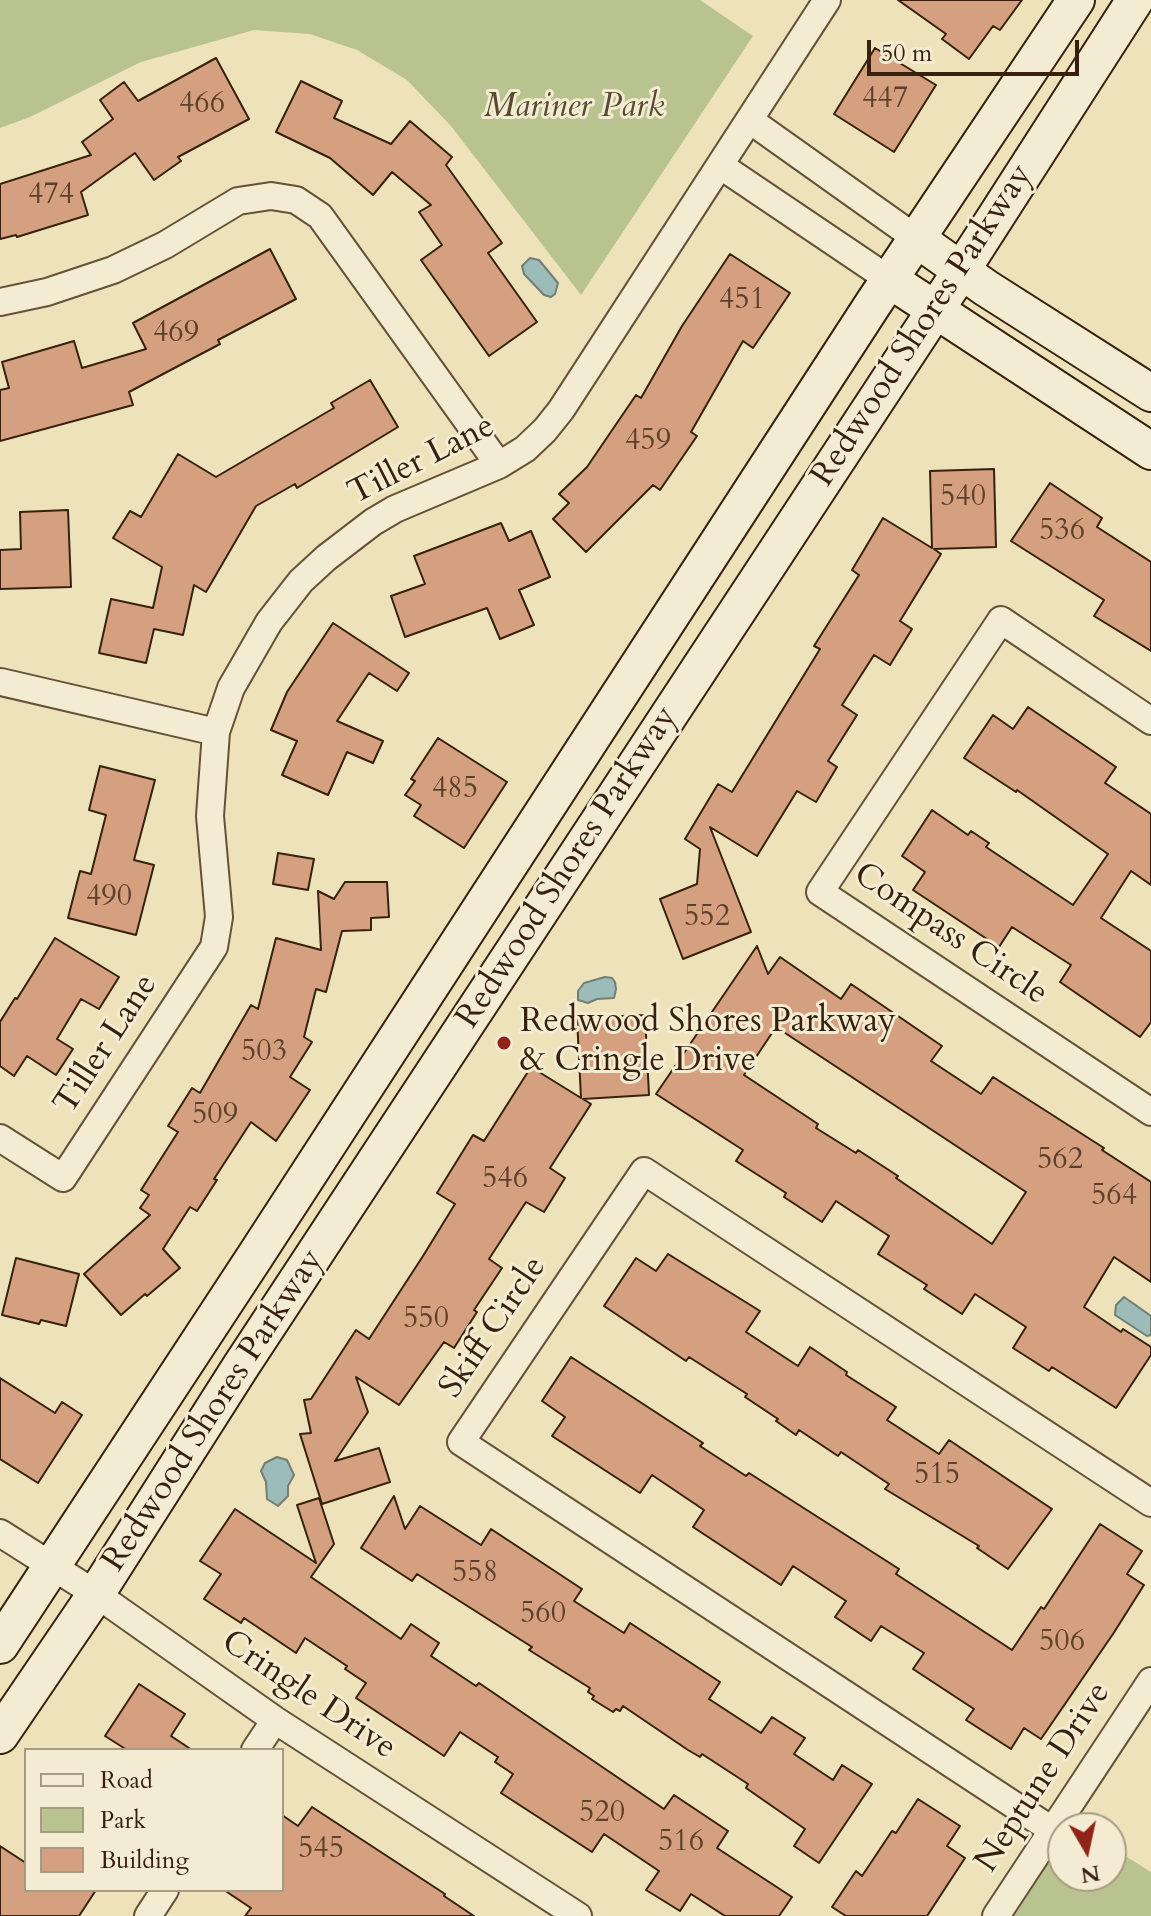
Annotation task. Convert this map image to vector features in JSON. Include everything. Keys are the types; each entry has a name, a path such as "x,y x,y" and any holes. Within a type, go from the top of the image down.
{"main road":[{"name":"Redwood Shores Parkway","path":"0,1645 1076,0"},
{"name":"Redwood Shores Parkway","path":"0,1735 96,1594 241,1366 961,271 1135,0"},
{"path":"917,239 961,271 1151,393"},
{"path":"890,280 1151,451"}],"street":[{"name":"Tiller Lane","path":"0,1138 63,1178 214,947 219,917 210,816 216,732 231,688 269,622 301,581 352,537 395,509 499,465 525,449 561,410 827,0"},
{"path":"751,121 917,239"},
{"path":"721,166 890,280"},
{"path":"0,302 47,292 113,270 165,245 238,201 264,196 290,198 320,216 499,465"},
{"name":"Compass Circle","path":"1151,721 1001,620 820,892 1151,1112"},
{"path":"1,682 216,732"},
{"name":"Skiff Circle","path":"1047,1827 461,1442 644,1171 1151,1503"},
{"name":"Cringle Drive","path":"0,1533 96,1594 275,1720 578,1916"},
{"name":"Neptune Drive","path":"1064,1812 1151,1681"},
{"path":"256,1748 275,1720"},
{"name":"Neptune Drive","path":"996,1916 1047,1838"},
{"path":"148,1916 164,1892"}],"green space":[{"name":"Mariner Park","path":"0,0 700,0 753,36 581,295 451,126 407,80 357,50 310,34 254,30 141,62 30,117 0,128"},
{"path":"1127,1857 1151,1872 1151,1916 1014,1916 1047,1865 1047,1892 1127,1892"}],"water":[{"path":"530,258 539,260 558,283 551,297 544,295 524,274 522,266"},
{"path":"605,977 615,982 614,998 588,1003 578,1000 578,991 584,983"},
{"path":"1124,1297 1151,1316 1151,1335 1147,1336 1115,1315 1116,1305"},
{"path":"277,1457 287,1460 294,1475 288,1486 288,1496 278,1506 267,1499 266,1482 261,1471 265,1463"}],"building":[{"path":"898,0 1022,0 1000,30 993,26 969,59 942,39 946,34"},
{"path":"875,48 936,85 894,152 834,114"},
{"path":"216,58 249,119 178,157 181,161 154,180 135,153 81,192 88,215 17,237 0,239 0,184 91,155 82,142 113,119 100,100 124,82 138,101"},
{"path":"301,81 342,101 334,118 391,144 410,121 452,157 446,165 502,243 488,253 537,322 489,356 421,260 442,245 419,212 431,205 392,172 373,195 330,158 276,132"},
{"path":"270,249 296,299 129,392 133,405 0,441 0,390 9,388 2,362 74,341 82,368 146,349 133,323"},
{"path":"730,254 790,293 753,348 743,341 691,432 697,436 660,490 653,485 586,552 553,519 569,503 559,494 587,467 636,395 641,398 682,326"},
{"path":"370,380 398,427 297,488 295,484 256,506 206,592 194,585 183,635 154,629 146,663 99,653 111,599 153,608 162,567 113,538 130,511 141,517 178,454 216,477 334,408 331,403"},
{"path":"994,469 996,547 934,549 941,554 900,621 912,629 890,665 874,655 842,705 857,715 828,761 837,767 816,802 797,791 757,856 710,827 751,932 683,959 660,899 697,884 700,849 685,839 718,784 732,792 820,649 814,646 859,575 852,570 883,518 932,548 930,471"},
{"path":"1050,483 1102,518 1097,527 1151,562 1151,651 1094,616 1104,600 1011,541"},
{"path":"68,510 71,587 0,589 0,550 21,549 20,512"},
{"path":"501,523 509,541 531,531 550,577 519,590 534,625 500,639 487,608 405,637 391,596 425,584 414,556"},
{"path":"333,623 409,673 397,691 369,673 337,721 383,741 373,763 347,752 328,795 282,775 297,741 271,730 287,692"},
{"path":"1028,707 1116,767 1105,783 1151,814 1151,885 1131,871 1101,918 1151,951 1151,1022 1140,1037 1060,982 1071,965 1012,927 999,947 913,890 925,872 902,856 932,810 968,835 971,831 989,843 986,847 1073,905 1108,854 1017,790 964,758 993,715 1013,729"},
{"path":"438,738 507,782 464,848 414,816 421,805 405,795 415,781 411,779"},
{"path":"100,766 155,780 134,860 154,865 136,935 68,918 80,871 91,874 106,815 89,810"},
{"path":"278,853 314,859 308,890 273,884"},
{"path":"345,882 387,882 389,917 371,918 371,930 342,931 326,992 316,989 304,1037 312,1042 290,1077 310,1090 276,1141 251,1122 197,1211 190,1207 163,1249 180,1268 121,1315 84,1274 150,1215 140,1208 149,1195 141,1190 178,1132 168,1126 192,1088 200,1093 251,1005 258,1009 276,938 321,950 318,891 334,899"},
{"path":"55,938 119,977 99,1009 81,999 57,1039 73,1049 56,1075 27,1056 14,1076 0,1066 0,1022"},
{"path":"757,946 768,974 780,957 841,999 851,984 942,1046 931,1061 981,1094 993,1077 1151,1182 1151,1282 1114,1257 1084,1307 1121,1332 1123,1329 1151,1347 1151,1355 1116,1408 1052,1367 1049,1371 1013,1348 1026,1327 975,1294 962,1314 924,1289 927,1285 878,1254 889,1236 836,1201 822,1222 784,1197 786,1193 736,1161 743,1150 656,1094","holes":["776,1027 1026,1192 992,1244 896,1178 898,1176 816,1128 818,1124 744,1075"]},
{"path":"645,1015 649,1095 583,1099 591,1104 550,1168 565,1178 544,1212 526,1202 489,1259 502,1268 474,1310 477,1312 454,1348 444,1342 399,1405 356,1377 368,1412 335,1461 379,1448 390,1482 322,1504 300,1434 311,1433 304,1400 311,1399 356,1330 369,1339 423,1256 455,1204 437,1193 473,1135 484,1141 531,1067 581,1098 577,1018"},
{"path":"668,1254 760,1311 746,1332 798,1366 810,1347 896,1407 887,1420 939,1454 949,1440 1052,1509 1008,1569 977,1548 979,1546 885,1489 889,1484 841,1452 838,1456 799,1430 796,1435 745,1397 747,1394 689,1357 686,1361 604,1306 636,1258 656,1271"},
{"path":"16,1258 79,1274 66,1326 41,1320 39,1324 2,1315"},
{"path":"571,1357 703,1443 700,1446 746,1476 749,1473 899,1569 896,1574 1012,1650 1041,1607 1044,1609 1100,1524 1142,1551 1127,1574 1144,1585 1041,1739 1024,1728 1011,1749 966,1720 974,1709 913,1669 924,1653 881,1626 871,1641 835,1617 846,1601 793,1566 781,1585 693,1527 704,1510 652,1475 640,1493 552,1436 565,1417 542,1401"},
{"path":"0,1378 55,1413 62,1402 82,1415 38,1483 0,1459"},
{"path":"394,1496 405,1529 420,1506 481,1545 491,1529 582,1589 574,1601 624,1633 630,1623 720,1682 709,1699 761,1733 772,1717 805,1738 794,1754 833,1780 842,1765 872,1784 819,1863 794,1846 805,1829 746,1788 748,1784 702,1754 700,1757 688,1750 623,1706 620,1711 616,1709 613,1712 592,1699 594,1696 588,1692 590,1688 529,1650 532,1647 417,1574 412,1581 361,1548"},
{"path":"319,1498 334,1544 311,1577 401,1639 411,1624 439,1643 431,1656 476,1686 479,1683 664,1809 674,1795 728,1831 717,1848 792,1897 779,1916 725,1916 691,1894 680,1911 646,1890 659,1871 604,1834 592,1852 501,1793 513,1774 495,1762 498,1757 460,1732 444,1756 356,1698 366,1683 345,1669 347,1666 305,1638 296,1653 244,1618 241,1623 204,1599 221,1574 200,1561 235,1509 316,1563 297,1505"},
{"path":"139,1684 185,1714 171,1736 189,1748 124,1748 105,1736"},
{"path":"918,1799 960,1826 947,1846 965,1858 927,1916 846,1916 832,1907 856,1871 862,1876"},
{"path":"312,1807 474,1916 245,1916 251,1908 227,1892 284,1892 284,1816 298,1826"},
{"path":"0,1846 24,1862 24,1892 95,1892 79,1916 0,1916"}],"place":[{"name":"Redwood Shores Parkway & Cringle Drive","path":"504,1043"}]}
